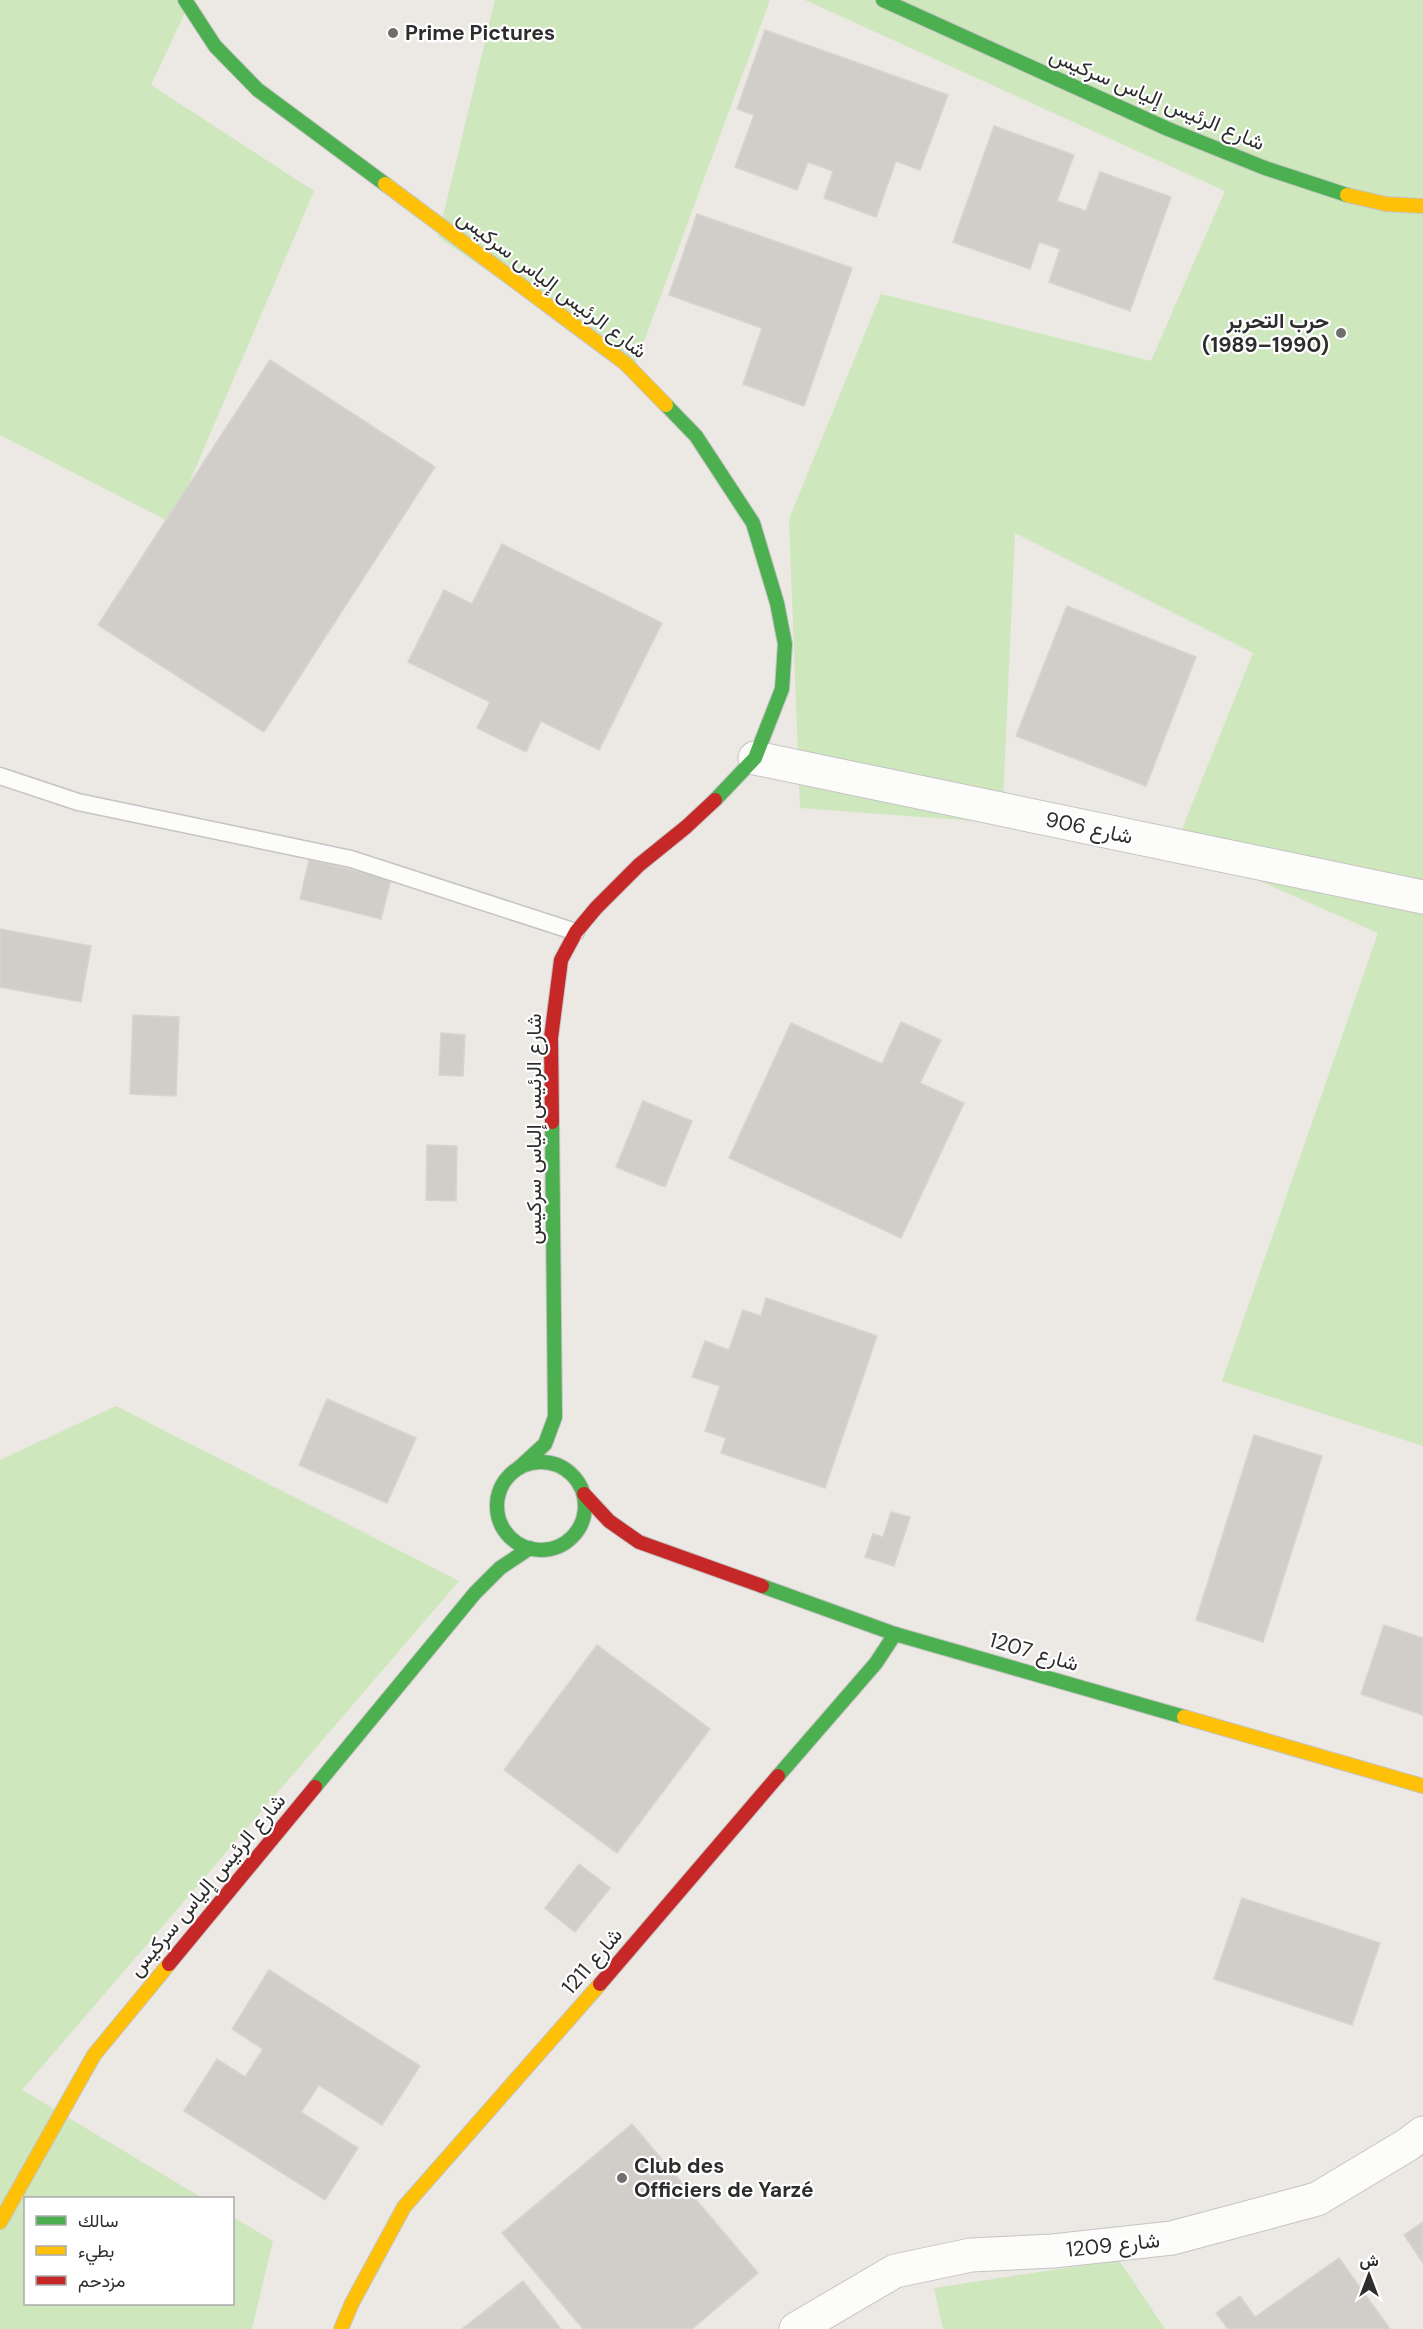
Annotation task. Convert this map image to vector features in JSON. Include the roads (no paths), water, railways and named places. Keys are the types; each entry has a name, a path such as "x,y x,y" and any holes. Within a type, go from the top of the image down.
{"main road":[{"name":"شارع الرئيس إلياس سركيس","path":"185,0 215,46 258,90 625,363 696,436 753,523 777,603 785,644 782,689 755,758 733,783 686,827 639,865 596,908 576,932 561,960 551,1038 555,1417 545,1444 507,1478 499,1492 497,1509 501,1525 496,1542"},
{"name":"شارع الرئيس إلياس سركيس","path":"883,0 1218,150 1308,184 1403,208 1423,206"},
{"name":"شارع الرئيس إلياس سركيس","path":"555,1417 563,1437"},
{"path":"557,1546 571,1538 580,1525 585,1510 584,1494 573,1476 567,1457"},
{"path":"520,1467 534,1462 548,1462 562,1467 573,1476"},
{"name":"شارع 1207","path":"584,1494 609,1521 639,1542 895,1634 1423,1786"},
{"path":"501,1525 518,1543 530,1548"},
{"name":"شارع 1207","path":"608,1540 639,1542"},
{"path":"557,1546 588,1542"},
{"name":"شارع الرئيس إلياس سركيس","path":"0,2222 94,2055 475,1593 500,1568 530,1548 543,1550 557,1546"},
{"name":"شارع الرئيس إلياس سركيس","path":"475,1593 491,1560"},
{"name":"شارع 1211","path":"341,2329 352,2302 404,2207 876,1663 895,1634"}],"street":[{"name":"شارع 906","path":"755,758 1423,897"},
{"name":"شارع 1209","path":"796,2329 895,2271 971,2255 1053,2251 1172,2238 1317,2199 1423,2133"}],"lane":[{"path":"0,776 78,802 351,859 576,932"}],"place":[{"name":"Prime Pictures","path":"393,33"},
{"name":"حرب التحرير (1989–1990)","path":"1341,333"},
{"name":"Club des Officiers de Yarzé","path":"622,2178"}]}
